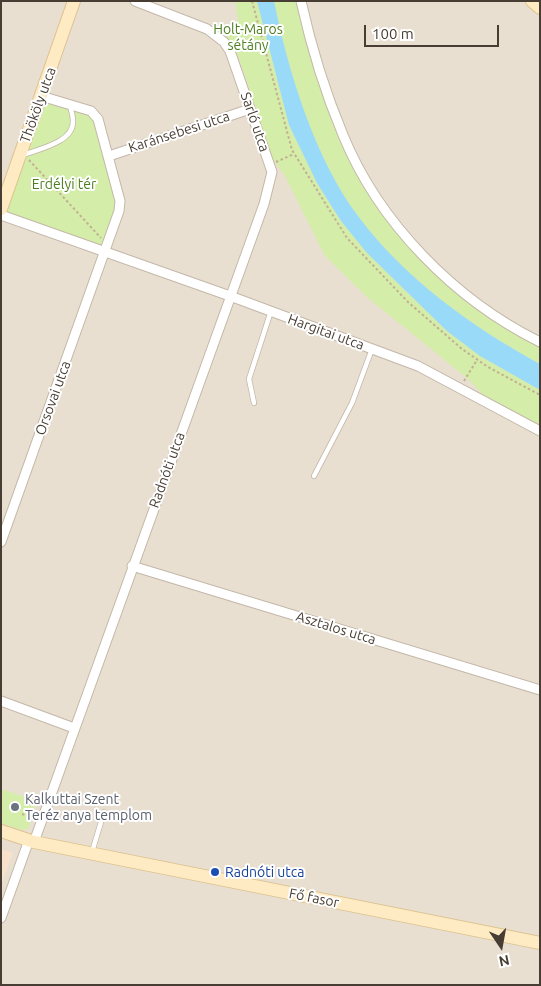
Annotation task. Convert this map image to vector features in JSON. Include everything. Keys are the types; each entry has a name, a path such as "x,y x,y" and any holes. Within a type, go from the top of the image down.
{"street":[{"name":"Thököly utca","path":"1,209 23,155 74,1"},
{"name":"Sarló utca","path":"135,1 194,23 224,42 234,61 269,162 271,178 264,204 230,296"},
{"path":"301,1 309,34 343,136 372,190 396,226 427,258 479,305 507,324 540,342"},
{"path":"532,1 540,8"},
{"path":"1,215 105,249 120,201 98,119 91,111 41,96"},
{"name":"Karánsebesi utca","path":"109,156 250,109"},
{"name":"Hargitai utca","path":"105,249 418,366 540,431"},
{"name":"Orsovai utca","path":"1,542 105,249"},
{"name":"Radnóti utca","path":"1,917 74,728 230,296"},
{"name":"Asztalos utca","path":"132,566 540,690"},
{"path":"1,701 74,728"},
{"name":"Fő fasor","path":"1,831 31,841 92,854 540,943"}],"lane":[{"path":"23,155 62,140 71,131 74,122 70,105"},
{"path":"254,403 249,379 271,311"},
{"path":"314,476 352,403 372,349"},
{"path":"92,854 104,812"}],"path":[{"path":"252,1 281,116 294,154 346,238 408,302 462,350 540,396"},
{"path":"286,158 294,154"},
{"path":"23,155 105,249"},
{"path":"460,388 478,360"},
{"path":"22,814 40,820"}],"shaded area":[{"path":"1,1 540,1 540,985 1,985"},
{"path":"1,849 13,853 1,885"}],"green space":[{"name":"Holt-Maros sétány","path":"235,1 257,1 289,125 317,183 341,221 367,253 447,331 480,356 540,390 540,426 485,397 468,379 368,298 325,256 285,176 272,158 240,61 226,34 238,20"},
{"name":"Holt-Maros sétány","path":"274,1 301,1 343,136 396,226 457,287 540,342 540,364 489,334 441,300 397,260 358,216 329,168 305,113 295,85"},
{"name":"Erdélyi tér","path":"41,96 91,111 120,201 104,253 1,215"},
{"path":"1,789 37,801 28,829 22,830 1,823"}],"water":[{"path":"257,1 274,1 295,85 305,113 329,168 358,216 397,260 441,300 489,334 540,364 540,390 480,356 447,331 367,253 341,221 317,183 289,125"}],"place":[{"name":"Kalkuttai Szent Teréz anya templom","path":"15,807"},
{"name":"Radnóti utca","path":"215,872"}]}
